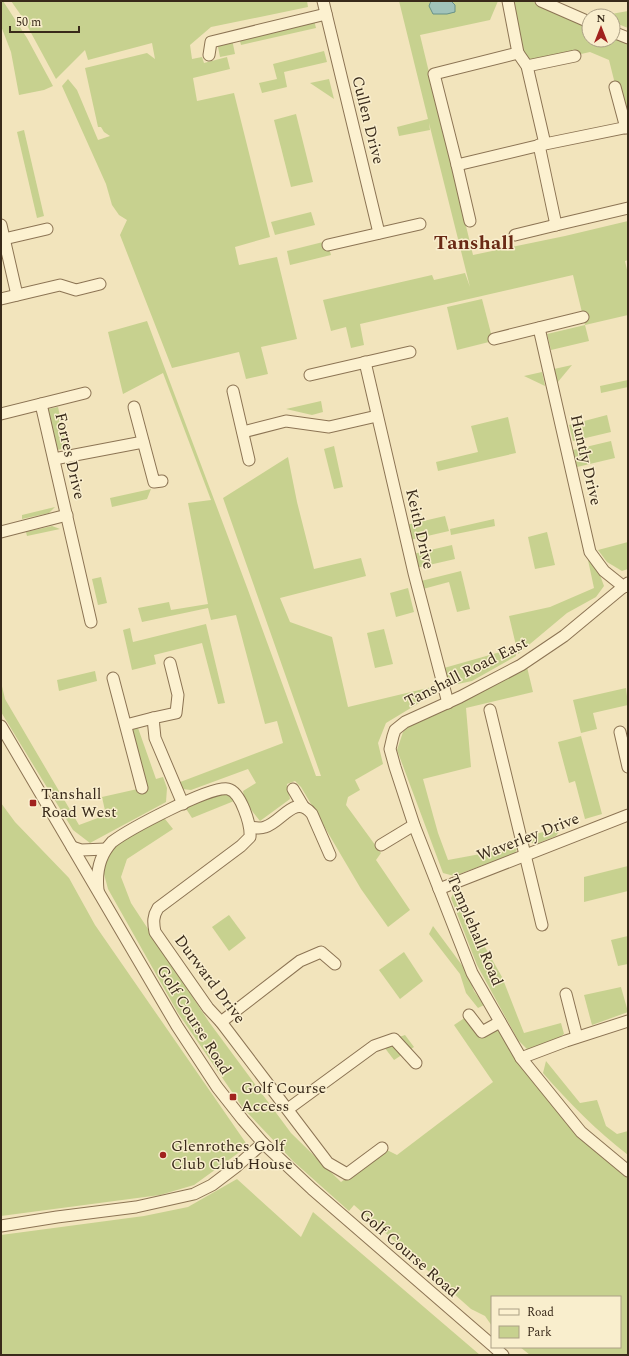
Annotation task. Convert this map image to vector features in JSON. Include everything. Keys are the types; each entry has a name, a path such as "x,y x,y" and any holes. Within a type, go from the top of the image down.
{"street":[{"name":"Cullen Drive","path":"323,1 379,233"},
{"path":"508,1 518,53 528,66 556,225"},
{"path":"541,1 581,18"},
{"path":"209,55 211,42 326,14"},
{"path":"470,221 434,74 518,53"},
{"path":"528,66 575,56"},
{"path":"457,164 627,128 615,88"},
{"path":"515,236 628,208"},
{"path":"328,245 420,224"},
{"path":"1,225 17,295"},
{"path":"4,239 47,229"},
{"path":"1,299 60,285 76,290 100,284"},
{"path":"494,338 583,317"},
{"name":"Huntly Drive","path":"539,328 590,552 604,571 626,585"},
{"path":"310,375 410,352"},
{"name":"Keith Drive","path":"365,362 414,573 448,703"},
{"path":"233,391 249,460"},
{"name":"Forres Drive","path":"1,414 85,393"},
{"name":"Forres Drive","path":"41,404 91,622"},
{"path":"134,407 154,482 162,481"},
{"path":"243,432 286,421 329,427 377,416"},
{"path":"54,459 144,442"},
{"name":"Forres Drive","path":"1,532 67,515"},
{"name":"Tanshall Road East","path":"396,730 405,722 448,703 521,665 564,636 626,585"},
{"path":"126,725 176,713 178,695 170,663"},
{"path":"113,678 142,788"},
{"path":"490,710 542,925"},
{"path":"152,718 155,738 183,804"},
{"name":"Golf Course Road","path":"1,726 197,1059 226,1099 263,1143 341,1215 491,1344"},
{"name":"Templehall Road","path":"396,730 390,749 414,826 472,973 521,1058 581,1132 628,1171"},
{"path":"620,732 628,768"},
{"path":"98,893 98,869 101,858 112,842 120,836 161,814 183,804 214,791 229,789 239,799 250,827 255,828 266,827 296,806 303,806"},
{"path":"293,789 303,806 312,814 330,855"},
{"name":"Waverley Drive","path":"439,889 628,814"},
{"path":"381,845 414,826"},
{"name":"Durward Drive","path":"250,827 250,837 246,842 164,902 158,908 153,918 155,932 208,1008 221,1022 288,1108 328,1163 347,1174 382,1148"},
{"path":"72,847 81,850 106,849"},
{"path":"221,1022 300,961 320,952 335,964"},
{"path":"566,994 577,1037"},
{"path":"469,1015 482,1032 500,1022"},
{"path":"521,1058 577,1037 628,1021"},
{"path":"288,1108 374,1046 394,1039 416,1063"},
{"path":"1,1226 136,1207 194,1194 212,1185 237,1166 263,1143"},
{"name":"Golf Course Road","path":"495,1348 503,1355"}],"green space":[{"path":"1,1 3,1 27,38 53,86 44,90 19,95 11,52 1,26"},
{"path":"11,1 307,1 308,7 211,27 190,45 192,59 202,57 204,63 227,57 230,69 193,78 197,101 234,93 270,237 235,247 239,265 277,257 297,339 261,347 268,374 246,379 239,352 172,368 120,235 127,220 119,215 112,205 106,184 62,86 68,79 77,90 98,140 110,136 104,132 101,127 98,127 85,68 147,53 155,59 152,43 88,60 85,50 56,79 23,18"},
{"path":"399,1 498,1 490,20 420,35 473,255 628,221 628,260 625,261 628,274 628,315 585,325 573,275 360,324 364,345 351,348 346,327 331,331 323,300 432,275 434,280 465,273 470,287 429,123 430,130 399,136 397,127 428,119"},
{"path":"508,1 531,1 581,23 581,48 621,48 621,40 628,43 628,127 626,128 609,60 590,52 527,66"},
{"path":"628,11 628,28 621,25 621,12"},
{"path":"314,20 316,28 241,45 239,37"},
{"path":"232,39 235,54 220,57 217,42"},
{"path":"324,51 327,62 284,72 287,87 262,93 259,83 277,79 273,64"},
{"path":"329,79 334,99 310,83"},
{"path":"296,114 313,182 291,187 274,120"},
{"path":"24,130 44,216 37,218 17,132"},
{"path":"311,212 315,225 275,235 271,222"},
{"path":"327,241 331,255 290,265 287,251"},
{"path":"482,299 493,341 457,350 447,307"},
{"path":"147,321 316,776 321,776 223,498 288,457 297,502 314,569 361,558 366,576 280,598 290,622 332,637 348,707 436,686 434,694 386,723 378,743 383,764 355,780 360,790 348,797 346,805 381,853 376,860 410,910 388,927 361,889 301,787 295,781 287,784 290,799 260,821 245,802 243,791 256,783 248,769 191,790 182,789 175,784 283,743 277,721 265,724 236,615 211,620 208,608 142,622 138,608 169,602 171,610 208,604 188,503 211,500 163,373 123,394 108,332"},
{"path":"585,325 589,341 551,350 547,334"},
{"path":"572,365 557,383 554,369"},
{"path":"542,372 545,386 524,376"},
{"path":"628,380 628,387 601,393 600,386"},
{"path":"321,401 323,412 312,415 286,409"},
{"path":"58,407 67,448 57,450 48,409"},
{"path":"607,415 611,432 573,441 569,425"},
{"path":"508,417 516,453 438,471 436,462 478,452 471,426"},
{"path":"611,441 615,458 577,467 573,450"},
{"path":"334,446 343,487 334,489 324,449"},
{"path":"151,489 147,499 112,507 110,498"},
{"path":"55,507 49,513 22,519 22,515"},
{"path":"445,516 449,531 410,540 406,525"},
{"path":"494,519 495,526 451,535 450,529"},
{"path":"52,526 60,529 27,536 26,532"},
{"path":"547,532 555,565 535,569 528,537"},
{"path":"628,542 628,569 622,571 607,562 598,550"},
{"path":"452,545 455,559 416,568 413,554"},
{"path":"588,560 591,560 600,575 604,586 596,597 567,613 518,654 509,616 550,607 594,588"},
{"path":"461,571 470,609 457,612 449,582 423,589 421,581"},
{"path":"101,577 107,603 98,605 92,579"},
{"path":"408,588 414,612 396,617 390,593"},
{"path":"206,624 225,703 218,704 202,643 154,655 156,664 132,670 123,630 130,628 133,642"},
{"path":"384,629 393,664 375,668 367,633"},
{"path":"514,648 516,656 472,681 458,684 447,678 444,668"},
{"path":"527,667 533,692 466,708 471,767 423,779 438,833 448,860 518,847 515,853 454,876 443,873 397,750 403,732 417,719"},
{"path":"95,671 97,681 59,691 57,680"},
{"path":"1,682 5,699 79,825 106,815 102,797 142,788 127,731 138,728 156,779 163,777 167,788 166,802 90,843 73,830 1,712"},
{"path":"626,688 628,705 593,713 597,729 581,733 573,700"},
{"path":"581,736 602,814 585,819 575,781 569,783 558,742"},
{"path":"222,789 239,799 192,818 183,804"},
{"path":"1,803 15,822 69,878 95,925 248,1146 194,1185 160,1195 1,1216"},
{"path":"161,814 173,829 127,859 121,877 131,903 209,1022 291,1133 341,1182 387,1150 397,1155 493,1082 454,1025 469,1015 482,1032 500,1022 581,1132 628,1171 628,1355 530,1355 521,1348 621,1348 621,1296 491,1296 491,1325 485,1316 471,1309 354,1205 349,1211 293,1161 243,1108 178,1013 108,889 104,874 104,861 109,850"},
{"path":"561,828 556,836 536,844 528,842 526,836"},
{"path":"628,866 628,891 584,902 584,877"},
{"path":"457,886 469,919 502,977 524,1033 561,1023 564,1034 554,1042 528,1050 518,1040 477,965 451,898"},
{"path":"229,915 246,938 229,951 212,927"},
{"path":"433,926 467,972 474,991 484,1005 478,1008 466,993 460,974 429,934"},
{"path":"628,936 628,964 618,966 611,940"},
{"path":"404,952 423,981 400,999 379,970"},
{"path":"621,987 628,1012 592,1025 584,995"},
{"path":"405,1035 414,1047 394,1060 381,1043"},
{"path":"546,1061 580,1103 597,1100 606,1126 617,1134 628,1131 628,1155 584,1116 543,1073"},
{"path":"237,1179 301,1237 313,1212 480,1355 1,1355 1,1235 144,1216 188,1207"}],"water":[{"path":"431,1 451,1 455,5 455,12 447,14 433,14 429,6"}],"place":[{"name":"Tanshall Road West","path":"33,803"},
{"name":"Golf Course Access","path":"233,1097"},
{"name":"Glenrothes Golf Club Club House","path":"163,1155"}],"district":[{"name":"Tanshall","path":"474,243"}]}
